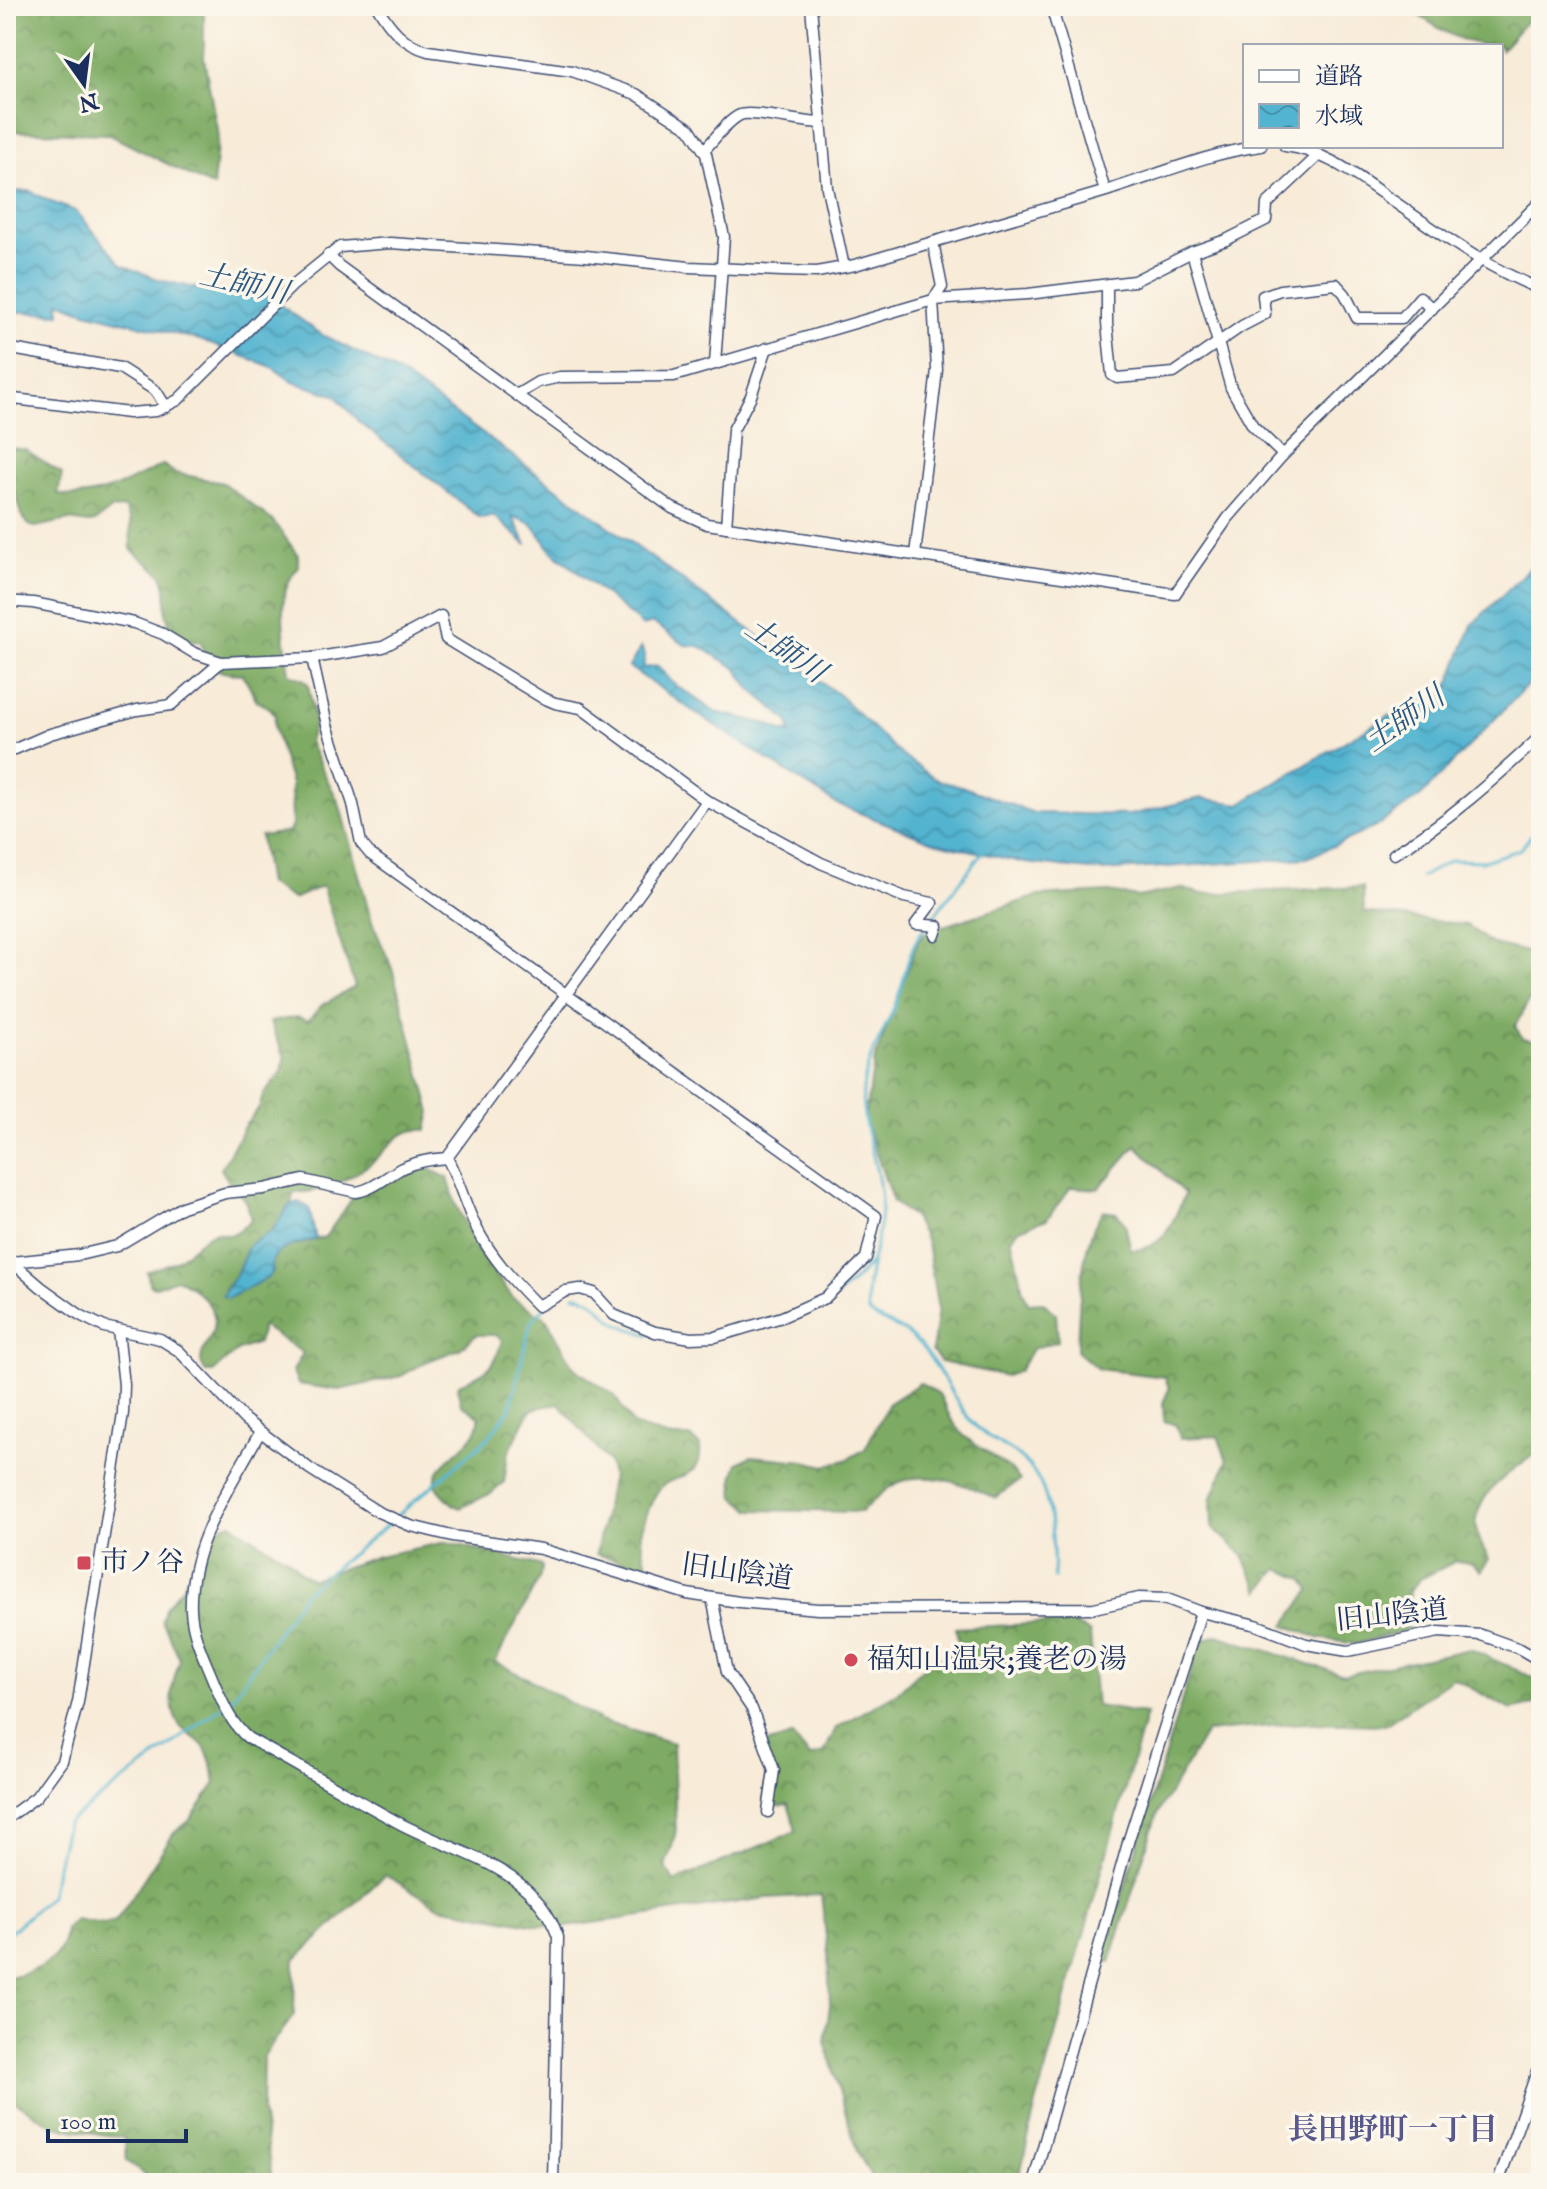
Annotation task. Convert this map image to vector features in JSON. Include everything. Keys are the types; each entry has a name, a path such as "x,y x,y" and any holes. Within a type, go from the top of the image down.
{"street":[{"path":"377,6 396,34 412,47 572,71 636,94 690,129 704,150 724,237 715,364"},
{"path":"811,6 827,188 844,267"},
{"path":"1051,6 1105,191"},
{"path":"704,150 738,116 746,113 821,123"},
{"path":"6,398 129,413 166,407 178,400 293,285 340,247 390,243 723,269 817,272 933,242 1198,160 1247,148"},
{"path":"1300,148 1336,162 1480,260 1516,280 1541,289"},
{"path":"518,394 538,382 560,377 674,376 933,300 1107,286 1134,281 1266,220 1267,204 1319,155"},
{"path":"328,255 351,275 672,508 707,524 1175,594 1228,518 1283,455 1541,201"},
{"path":"915,555 937,370 933,300 942,287 933,242"},
{"path":"1192,252 1231,388 1253,426 1283,455"},
{"path":"1107,286 1112,375 1117,378 1174,373 1242,326 1265,314 1263,296 1280,290 1336,284 1345,294 1357,318 1402,318 1420,297 1432,309"},
{"path":"6,348 120,368 156,391 166,407"},
{"path":"726,527 733,430 751,396 767,348"},
{"path":"6,601 33,603 134,623 163,634 194,653 221,662 312,658 383,647 441,616 446,639 459,649 541,697 581,708 707,801 821,863 904,897 932,903 916,924 938,926 935,935"},
{"path":"312,658 327,725 353,804 361,843 370,854 876,1216 866,1258 825,1298 782,1317 715,1337 691,1338 655,1332 614,1315 594,1293 580,1289 566,1291 538,1306 502,1267 477,1228 447,1158"},
{"path":"6,753 50,734 137,710 171,705 221,662"},
{"path":"1394,854 1460,810 1541,736"},
{"path":"9,1259 79,1255 117,1246 182,1207 206,1197 303,1180 356,1192 364,1191 421,1160 447,1158 707,801"},
{"name":"旧山陰道","path":"9,1259 80,1315 104,1327 160,1339 179,1351 260,1432 310,1469 378,1512 411,1526 452,1536 541,1549 687,1594 712,1598 818,1609 1094,1608 1139,1598 1167,1599 1201,1612 1256,1625 1306,1644 1348,1651 1439,1632 1481,1635 1520,1649 1541,1661"},
{"path":"6,1819 36,1797 62,1761 78,1702 123,1413 124,1385 118,1330"},
{"path":"260,1432 208,1529 198,1561 191,1611 197,1640 227,1713 238,1730 248,1738 411,1829 501,1869 535,1896 551,1918 558,1937 553,2183"},
{"path":"712,1598 727,1672 752,1709 774,1770 768,1812"},
{"path":"1033,2183 1129,1839 1201,1612"},
{"path":"1498,2183 1541,2060"}],"green space":[{"path":"6,6 210,6 204,12 204,58 218,135 213,187 108,134 6,131"},
{"path":"1405,6 1523,6 1531,16 1503,48 1503,44 1480,44 1461,39"},
{"path":"11,448 26,450 62,474 58,494 72,496 99,492 163,465 175,473 223,483 273,521 298,555 298,568 290,579 283,604 289,674 308,684 315,721 309,741 339,803 372,922 392,968 431,1112 427,1130 401,1135 370,1164 353,1175 325,1188 294,1192 289,1209 272,1231 249,1245 223,1296 271,1265 273,1258 283,1248 325,1237 354,1196 416,1170 429,1169 448,1178 456,1205 483,1258 514,1299 546,1318 575,1369 614,1395 633,1425 668,1437 690,1437 700,1446 695,1468 661,1487 649,1508 641,1536 648,1568 596,1554 612,1476 609,1463 559,1403 533,1409 528,1414 508,1454 504,1482 492,1493 460,1508 441,1492 436,1482 437,1473 471,1438 479,1416 461,1404 459,1384 483,1373 492,1364 502,1340 496,1335 476,1335 460,1349 428,1361 401,1376 339,1390 298,1384 293,1371 303,1353 262,1326 258,1343 238,1350 213,1372 206,1372 201,1363 214,1328 210,1306 193,1289 176,1279 156,1287 150,1286 147,1272 176,1261 208,1235 230,1235 251,1221 247,1202 232,1187 221,1169 245,1125 259,1108 263,1095 282,1072 285,1058 270,1022 297,1017 308,1021 322,1005 355,987 322,886 293,899 268,884 260,836 289,832 292,825 291,784 274,728 275,715 270,708 257,701 243,674 223,672 213,667 206,658 201,641 180,643 174,639 166,613 166,588 162,575 131,549 130,521 125,508 111,509 95,522 69,520 35,527 29,525 21,515 17,495 6,482 6,451"},
{"path":"1363,887 1364,912 1467,925 1490,943 1530,953 1539,964 1541,979 1515,1026 1522,1038 1541,1041 1541,1450 1506,1475 1479,1509 1476,1523 1478,1537 1489,1559 1481,1571 1471,1563 1456,1561 1420,1579 1410,1590 1407,1630 1355,1644 1318,1638 1285,1625 1310,1590 1303,1579 1278,1569 1260,1591 1242,1554 1212,1527 1211,1500 1227,1461 1218,1436 1180,1438 1176,1425 1164,1421 1163,1403 1169,1389 1165,1377 1098,1369 1077,1351 1085,1259 1095,1225 1103,1211 1117,1213 1125,1224 1131,1250 1143,1249 1166,1232 1185,1194 1136,1145 1098,1189 1071,1187 1047,1219 1020,1229 1011,1238 1028,1303 1043,1302 1056,1314 1058,1341 1032,1349 1019,1371 1006,1376 941,1362 932,1351 938,1310 927,1243 914,1218 893,1202 864,1118 875,1059 918,941 928,931 1038,896 1109,892 1138,897 1181,888 1202,894"},
{"path":"920,1383 939,1394 951,1419 964,1436 1010,1469 1020,1480 995,1498 942,1479 915,1478 890,1487 861,1512 751,1510 735,1497 733,1478 738,1463 751,1456 825,1466 846,1460 865,1449 889,1403"},
{"path":"232,1523 288,1559 312,1579 378,1556 447,1542 542,1566 539,1579 495,1662 601,1721 673,1743 676,1835 665,1866 674,1882 796,1831 788,1804 775,1807 764,1800 767,1772 763,1745 792,1736 810,1757 824,1753 836,1728 897,1693 928,1663 954,1652 958,1642 956,1628 1070,1622 1090,1633 1096,1706 1146,1714 1036,2104 1018,2183 870,2183 872,2178 857,2151 825,2042 830,2005 821,1895 767,1898 565,1927 536,1925 440,1907 385,1875 295,1960 294,2015 263,2057 262,2112 272,2179 268,2183 154,2183 126,2160 124,2138 54,2126 6,2096 6,1978 46,1964 59,1950 65,1929 75,1919 103,1924 116,1921 174,1833 189,1821 216,1783 204,1747 175,1718 172,1692 180,1659 162,1621 165,1608 183,1586 209,1536 219,1527"},
{"path":"1217,1635 1344,1675 1470,1649 1541,1681 1541,1703 1511,1710 1453,1678 1385,1725 1302,1723 1206,1732 1157,1814 1110,1962 1102,1961 1200,1641"}],"water":[{"name":"土師川","path":"30,191 76,211 122,265 160,280 204,290 246,292 249,283 324,336 401,374 839,695 900,754 939,781 1034,813 1129,815 1201,798 1240,804 1385,718 1446,693 1472,625 1541,557 1541,671 1421,796 1375,827 1307,858 1100,871 1025,863 934,842 837,804 629,667 641,647 645,656 643,668 658,666 673,683 715,712 791,732 788,721 751,689 736,668 699,646 685,645 653,623 643,626 552,551 532,524 512,516 527,545 494,516 480,518 359,422 335,395 293,382 272,367 200,340 86,312 59,302 60,314 6,311 6,192"},
{"path":"299,1202 309,1208 316,1239 279,1252 272,1263 273,1271 269,1277 229,1298 222,1296 238,1271 249,1245 272,1231 290,1204"}],"waterway":[{"path":"1421,877 1451,860 1484,861 1521,849 1541,822"},
{"path":"928,924 984,850"},
{"path":"924,929 914,945 893,1011 865,1077 863,1107 881,1196 878,1235 868,1286 868,1312 915,1340 976,1427 1020,1457 1031,1469 1046,1497 1052,1530 1054,1578"},
{"path":"785,1321 833,1298 872,1261"},
{"path":"574,1295 593,1301 621,1325 649,1335"},
{"path":"396,1517 489,1437 510,1409 531,1321 545,1307"},
{"path":"6,1936 50,1896 67,1823 231,1700 305,1592 391,1522"}],"place":[{"name":"市ノ谷","path":"84,1563"},
{"name":"福知山温泉;養老の湯","path":"851,1660"}],"district":[{"name":"長田野町一丁目","path":"1393,2131"}]}
